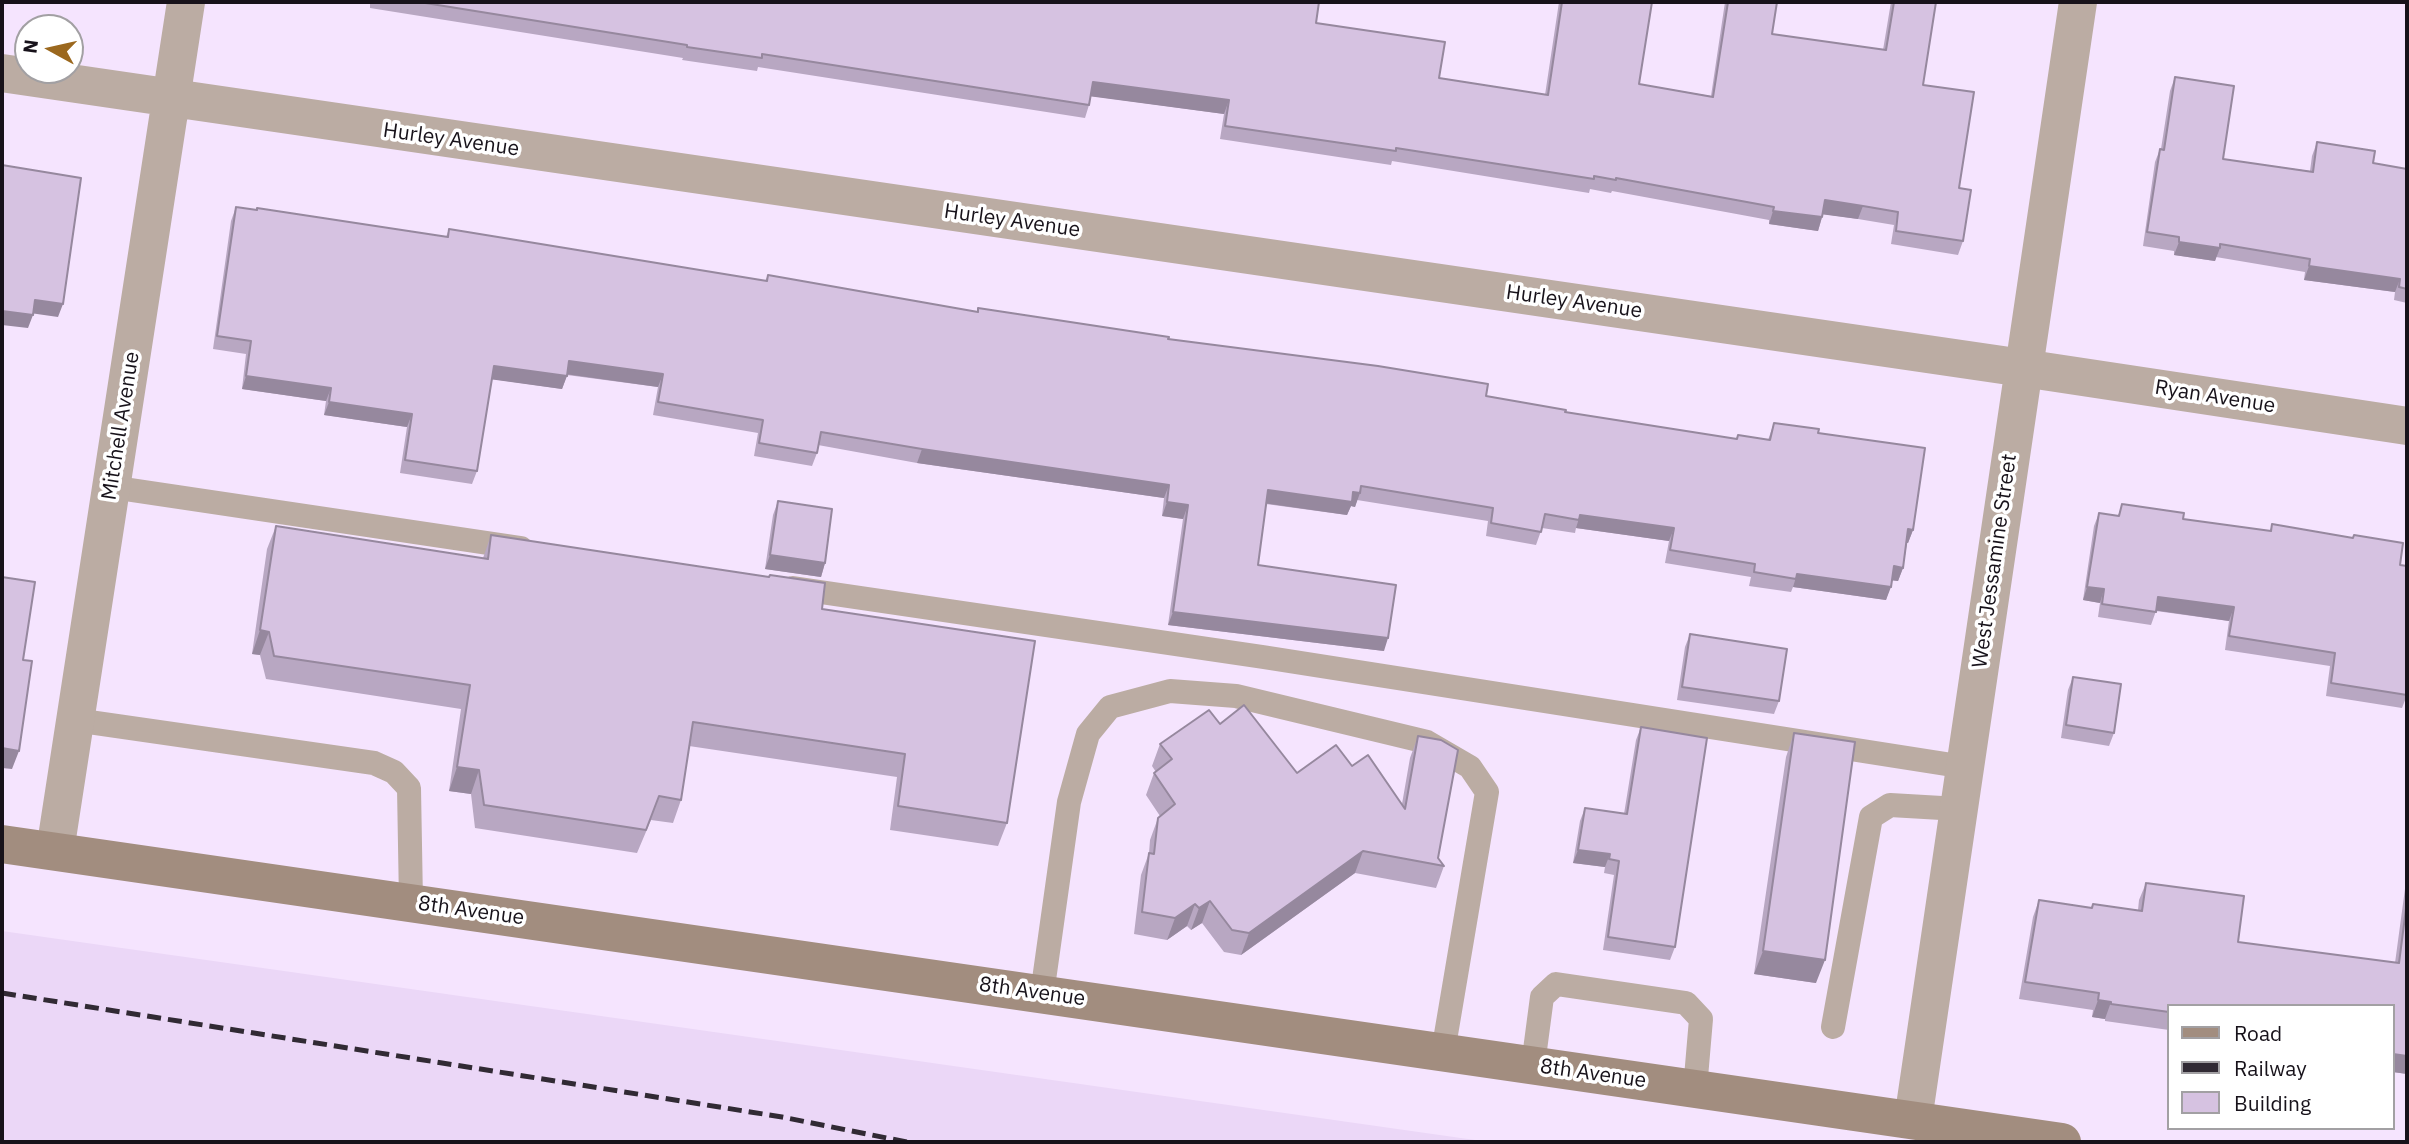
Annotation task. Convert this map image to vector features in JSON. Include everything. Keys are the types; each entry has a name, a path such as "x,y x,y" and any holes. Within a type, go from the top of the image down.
{"main road":[{"name":"8th Avenue","path":"2,844 2062,1142"}],"street":[{"name":"Mitchell Avenue","path":"55,851 186,2"},
{"name":"West Jessamine Street","path":"1913,1120 2078,2"},
{"name":"Hurley Avenue","path":"2,73 2023,368"},
{"name":"Ryan Avenue","path":"2023,368 2407,426"}],"lane":[{"path":"111,487 550,552"},
{"path":"769,584 1263,657 1965,766"},
{"path":"1042,994 1069,802 1087,734 1110,707 1158,694 1170,691 1236,695 1427,742 1470,767 1487,792 1443,1052"},
{"path":"75,720 374,763 394,772 409,788 411,902"},
{"path":"1833,1027 1871,817 1890,805 1959,808"},
{"path":"1533,1065 1542,997 1556,984 1686,1003 1701,1020 1695,1089"}],"shaded area":[{"path":"2,931 1489,1142 2,1142"}],"building":[{"path":"419,2 1319,2 1316,23 1445,42 1439,78 1548,95 1562,2 1652,2 1639,84 1713,97 1728,2 1777,2 1772,34 1886,50 1894,2 1936,2 1923,85 1974,92 1959,188 1971,190 1963,241 1896,231 1898,212 1825,200 1822,217 1773,211 1774,207 1616,178 1594,176 1594,179 1396,148 1396,151 1225,126 1229,100 1093,82 1089,105 762,54 762,58 687,47"},
{"path":"2175,77 2234,86 2223,159 2313,172 2317,142 2375,151 2373,163 2407,169 2407,289 2399,287 2400,279 2309,266 2310,259 2220,244 2220,248 2179,242 2179,237 2147,232 2160,149 2164,150"},
{"path":"2,165 81,178 63,304 35,300 33,315 2,311"},
{"path":"236,207 448,237 449,229 767,281 768,275 978,312 978,308 1169,337 1168,339 1378,366 1488,384 1486,396 1566,410 1565,412 1737,439 1738,435 1770,440 1774,423 1819,429 1818,433 1925,448 1913,530 1908,529 1903,568 1894,566 1891,587 1797,574 1796,579 1754,572 1755,564 1670,550 1674,528 1580,515 1579,520 1545,514 1541,532 1491,523 1493,508 1361,486 1360,493 1353,492 1352,502 1268,490 1258,565 1396,585 1388,638 1173,612 1188,505 1167,502 1169,485 821,432 817,453 759,443 763,420 658,402 663,374 569,361 567,376 494,366 477,471 405,460 412,414 329,402 331,388 246,376 251,341 217,336"},
{"path":"778,501 832,509 825,563 770,555"},
{"path":"2122,504 2184,513 2183,519 2271,531 2272,524 2353,538 2354,535 2403,543 2400,565 2407,566 2407,695 2331,683 2335,653 2229,636 2234,607 2158,597 2156,612 2102,604 2104,589 2087,587 2099,513 2119,516"},
{"path":"276,526 488,559 491,535 825,583 822,609 1035,641 1007,823 898,806 905,754 693,722 681,800 659,796 646,830 484,805 479,770 457,767 470,685 274,656 269,632 260,630"},
{"path":"2,577 35,582 23,660 32,661 19,751 2,748"},
{"path":"1690,634 1787,649 1779,701 1682,687"},
{"path":"2073,677 2121,684 2114,733 2066,725"},
{"path":"1244,705 1297,773 1336,745 1352,766 1368,755 1405,809 1418,736 1441,740 1458,750 1438,858 1444,866 1363,851 1249,933 1232,930 1210,901 1199,908 1195,904 1175,918 1142,912 1149,853 1154,854 1158,818 1175,804 1154,773 1172,759 1160,744 1209,710 1220,724"},
{"path":"1641,727 1707,738 1675,947 1608,937 1619,861 1609,859 1610,854 1578,850 1585,808 1627,814"},
{"path":"1794,733 1855,742 1825,960 1763,951"},
{"path":"2146,883 2244,896 2238,942 2399,963 2407,901 2407,1056 2395,1054 2395,1004 2168,1004 2168,1012 2111,1004 2098,1000 2099,993 2025,982 2039,900 2092,908 2093,904 2142,911"}],"railway":[{"path":"2,993 782,1117 907,1142"}]}
